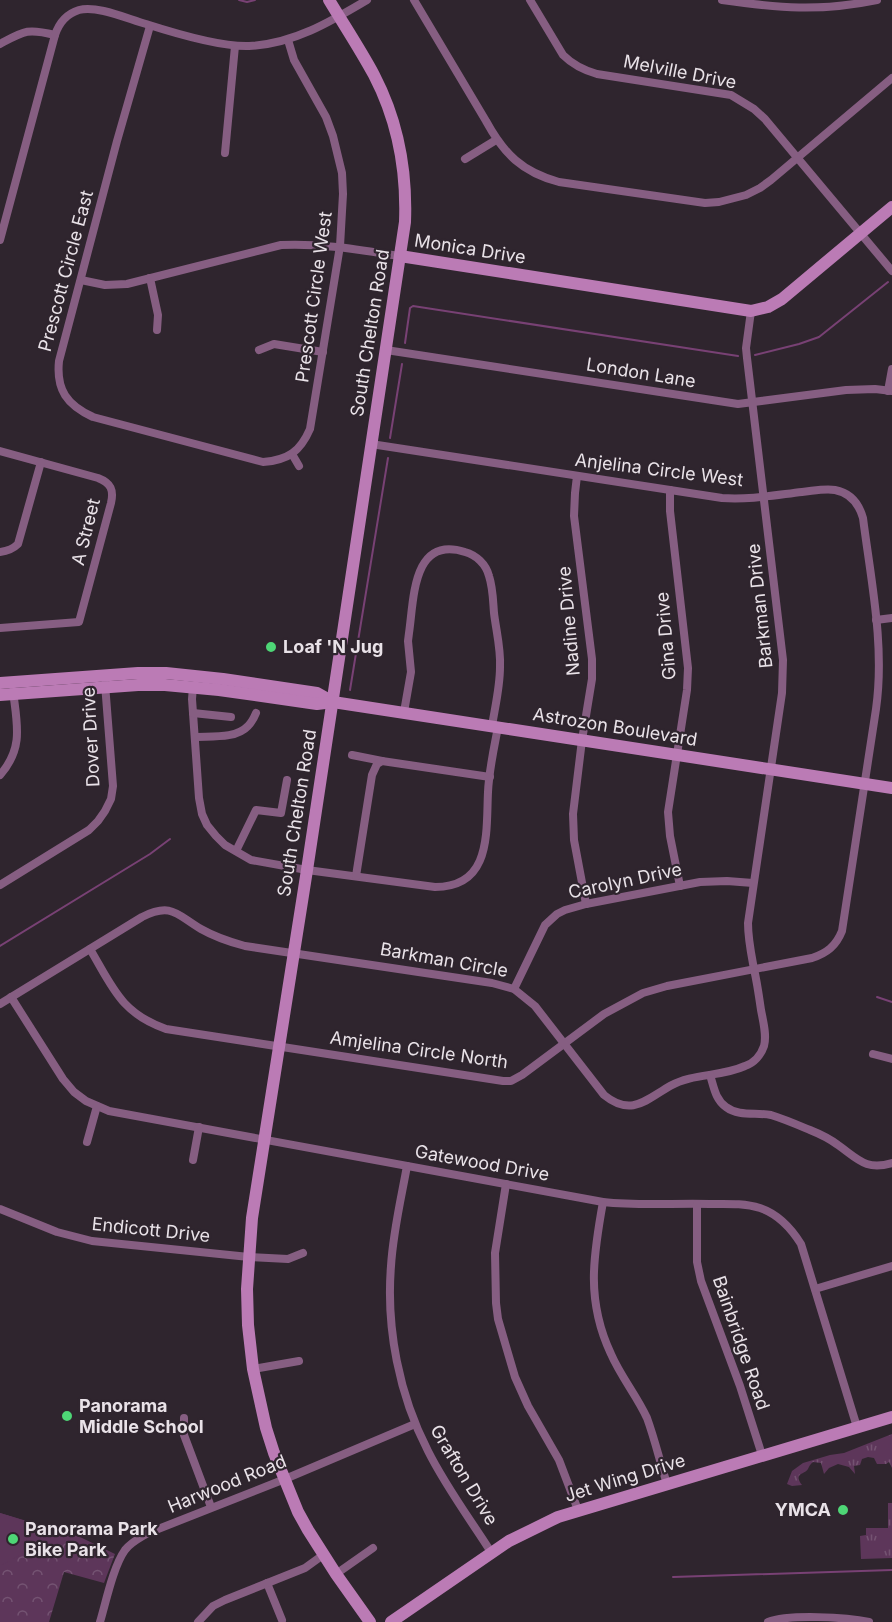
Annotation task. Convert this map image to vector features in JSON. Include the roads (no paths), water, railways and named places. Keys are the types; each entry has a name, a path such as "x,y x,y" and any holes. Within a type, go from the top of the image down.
{"main road":[{"name":"South Chelton Road","path":"329,0 374,75 397,135 404,175 405,222 252,1218 247,1289 253,1369 266,1428 298,1512 323,1555 370,1622"},
{"path":"751,311 775,304 892,207"},
{"name":"Monica Drive","path":"400,256 751,311"},
{"name":"Astrozon Boulevard","path":"0,695 9,686 105,681 166,673 317,693 333,702"},
{"name":"Astrozon Boulevard","path":"105,681 193,687 317,704 333,702 892,788"},
{"name":"Jet Wing Drive","path":"391,1622 491,1552 540,1525 578,1510 892,1417"}],"street":[{"path":"0,240 55,35 64,19 72,13 81,10 103,11 150,26 212,41 235,46 259,45 288,40 316,29 367,0"},
{"path":"414,0 503,150 521,166 544,178 559,182 705,203 734,199 760,188 892,78"},
{"name":"Melville Drive","path":"530,0 562,55 570,63 597,74 731,95 754,109 765,119 892,270"},
{"path":"722,0 770,7 812,9 877,0"},
{"name":"Prescott Circle East","path":"64,394 59,383 59,361 150,26"},
{"path":"0,44 28,31 55,35"},
{"name":"Prescott Circle West","path":"288,40 298,69 326,117 338,153 343,194 340,246 310,429 304,443 292,454"},
{"path":"225,153 235,46"},
{"path":"465,159 496,140"},
{"name":"Monica Drive","path":"81,280 115,286 281,245 340,246 400,256"},
{"path":"150,279 158,315 157,330"},
{"name":"Barkman Drive","path":"751,311 746,348 783,660 782,693 753,883 748,932 754,969"},
{"path":"259,350 274,344 323,352"},
{"name":"London Lane","path":"386,350 729,403 753,403 846,390 890,391"},
{"path":"890,391 892,369"},
{"path":"54,400 64,394 82,412 93,417 245,458 263,462 277,461 292,454 299,466"},
{"name":"Anjelina Circle West","path":"371,444 731,499 834,489 849,495 855,501 863,518 876,620 879,670 878,697 842,931 835,945 820,955 754,969"},
{"name":"A Street","path":"0,451 104,480 111,487 112,493 79,622 0,628"},
{"path":"0,552 18,548 41,462"},
{"name":"Nadine Drive","path":"577,476 574,516 592,668 574,802 573,828 586,904"},
{"name":"Gina Drive","path":"670,490 670,511 688,668 687,690 669,801 669,823 680,886"},
{"path":"193,687 202,814 207,825 225,845 251,860 307,870 435,887 453,885 468,878 482,857 501,666 489,576 481,561 466,552 441,550 433,553 426,558 418,573 408,641 411,672 404,712"},
{"path":"876,620 892,618"},
{"name":"Dover Drive","path":"0,885 88,830 105,811 111,799 113,773 105,681"},
{"path":"0,775 14,757 18,736 9,686"},
{"path":"193,712 231,717"},
{"path":"195,737 226,735 242,731 256,713"},
{"path":"352,755 490,777"},
{"path":"356,876 372,775 377,764 382,761"},
{"path":"236,851 256,810 281,813 286,780"},
{"name":"Carolyn Drive","path":"514,989 545,926 557,914 586,904 680,886 718,880 753,883"},
{"name":"Barkman Circle","path":"0,1004 142,917 154,911 166,910 178,914 223,940 245,946 492,983 514,989 535,1006 604,1095 624,1106 645,1102 676,1082 733,1070 750,1064 756,1059 764,1047 764,1029 754,969"},
{"name":"Amjelina Circle North","path":"90,949 113,989 127,1007 138,1017 166,1029 503,1081 511,1081 522,1076 604,1014 643,993 754,969"},
{"name":"Gatewood Drive","path":"11,997 63,1079 74,1092 86,1101 109,1111 603,1202 642,1205 750,1205 762,1209 789,1226 801,1244 857,1427"},
{"path":"873,1054 892,1059"},
{"path":"711,1075 716,1096 731,1110 770,1115 807,1129 870,1166 892,1163"},
{"path":"87,1142 97,1106"},
{"path":"193,1160 199,1127"},
{"name":"Grafton Drive","path":"407,1166 392,1252 390,1302 392,1335 399,1371 415,1424 427,1449 445,1482 491,1552"},
{"path":"506,1184 495,1253 496,1303 501,1328 521,1392 559,1460 578,1510"},
{"path":"603,1202 593,1265 598,1317 611,1355 647,1420 667,1484"},
{"name":"Bainbridge Road","path":"697,1204 697,1262 701,1281 740,1386 762,1455"},
{"name":"Endicott Drive","path":"0,1209 57,1232 92,1241 288,1260 303,1253"},
{"path":"815,1289 892,1266"},
{"path":"253,1369 298,1361"},
{"path":"184,1418 184,1435 211,1507"},
{"name":"Harwood Road","path":"100,1622 125,1549 135,1541 148,1533 415,1424"},
{"path":"336,1574 373,1548"},
{"path":"198,1622 213,1606 305,1568 323,1555"},
{"path":"267,1583 282,1620"},
{"path":"768,1622 817,1618 869,1622"}],"waterway":[{"path":"239,0 247,2 255,0"},
{"path":"755,355 819,337 888,282"},
{"path":"405,343 410,308 413,306 738,356"},
{"path":"390,438 402,364"},
{"path":"350,690 388,458"},
{"path":"0,946 150,854 170,839"},
{"path":"877,997 892,1002"},
{"path":"673,1577 892,1570"}],"place":[{"name":"Loaf 'N Jug","path":"271,647"},
{"name":"Panorama Middle School","path":"67,1416"},
{"name":"YMCA","path":"843,1510"},
{"name":"Panorama Park Bike Park","path":"13,1539"}]}
